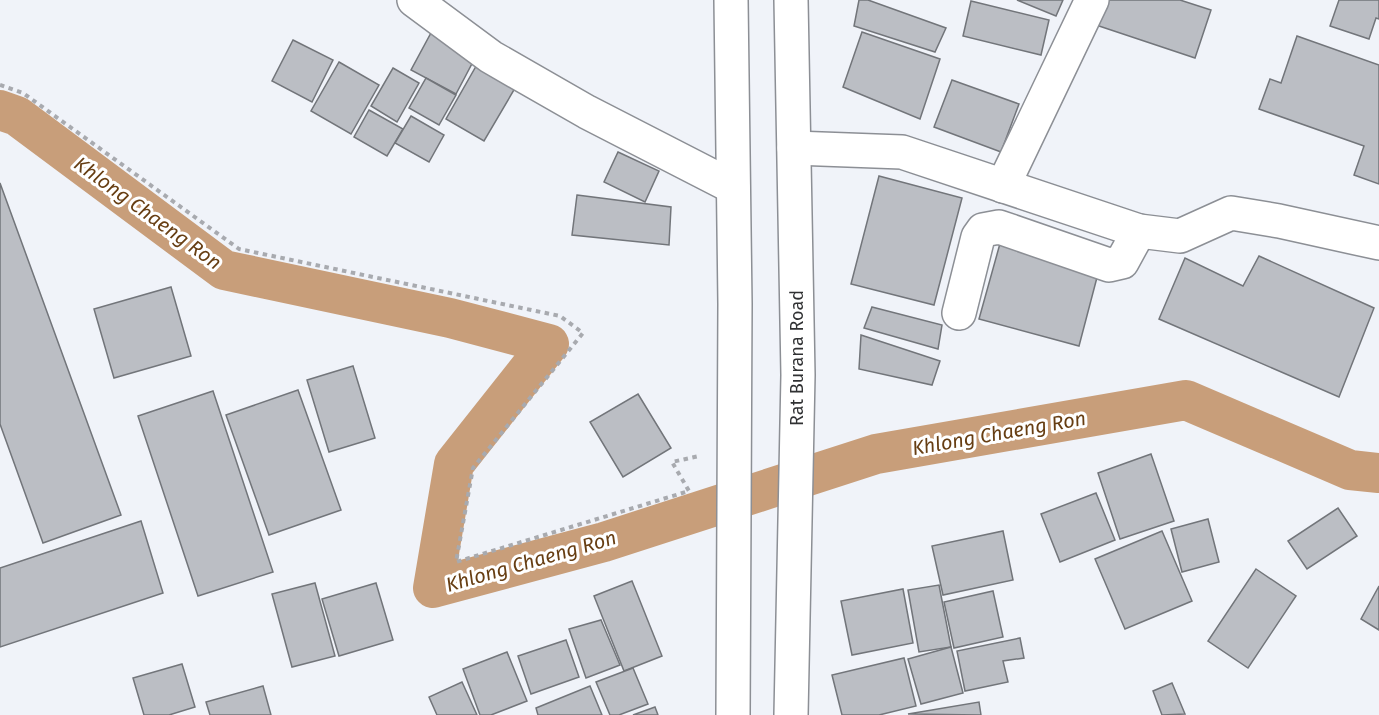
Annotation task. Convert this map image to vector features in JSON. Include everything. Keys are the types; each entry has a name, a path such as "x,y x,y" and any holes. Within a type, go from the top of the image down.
{"street":[{"path":"414,0 491,57 587,112 734,187"},
{"path":"731,0 735,304 733,700"},
{"name":"Rat Burana Road","path":"791,0 798,375 791,702"},
{"path":"1003,186 1092,0"},
{"path":"794,148 902,152 1139,231 1180,236 1231,213 1379,243"},
{"path":"959,313 978,237 983,230 999,227 1109,265 1122,262 1139,231"}],"path":[{"path":"0,85 23,93 239,249 560,316 583,333 473,468 456,562 689,491 672,462 734,448"}],"building":[{"path":"859,0 868,0 946,28 935,52 854,26"},
{"path":"1017,0 1063,0 1056,16"},
{"path":"1104,0 1180,0 1211,10 1195,58 1096,25"},
{"path":"1339,0 1379,0 1379,19 1376,18 1369,39 1330,26"},
{"path":"971,1 1049,20 1041,55 963,36"},
{"path":"432,31 476,56 456,94 411,70"},
{"path":"862,32 940,59 920,119 843,87"},
{"path":"1297,36 1379,65 1379,184 1354,175 1364,146 1259,109 1270,79 1281,83"},
{"path":"293,40 333,60 312,102 272,81"},
{"path":"479,61 518,83 484,141 446,119"},
{"path":"339,62 379,85 351,134 311,111"},
{"path":"393,68 419,83 397,122 371,106"},
{"path":"426,78 456,95 439,125 409,108"},
{"path":"952,80 1019,104 1001,152 934,127"},
{"path":"369,110 403,129 387,156 354,137"},
{"path":"411,116 444,135 429,162 395,143"},
{"path":"618,152 659,171 645,202 604,182"},
{"path":"879,176 962,198 934,305 851,284"},
{"path":"0,183 121,515 43,543 0,424"},
{"path":"577,195 671,207 669,245 572,235"},
{"path":"1001,240 1100,266 1079,346 979,319"},
{"path":"1259,256 1374,308 1339,397 1159,319 1185,258 1243,286"},
{"path":"171,287 191,356 114,378 94,309"},
{"path":"872,307 942,325 938,349 864,328"},
{"path":"861,335 940,361 932,385 859,369"},
{"path":"353,366 375,438 329,452 307,380"},
{"path":"298,390 341,510 269,535 226,415"},
{"path":"213,391 273,572 198,596 138,416"},
{"path":"638,394 671,448 623,477 590,422"},
{"path":"1151,454 1174,521 1120,539 1098,473"},
{"path":"1096,493 1115,540 1060,562 1041,514"},
{"path":"1338,508 1357,536 1307,569 1288,541"},
{"path":"1208,519 1219,562 1182,572 1171,529"},
{"path":"141,521 163,593 0,647 0,568"},
{"path":"1003,531 1013,580 943,595 932,546"},
{"path":"1162,531 1192,601 1125,629 1095,559"},
{"path":"1256,569 1296,596 1248,668 1208,641"},
{"path":"632,581 662,656 624,671 594,596"},
{"path":"315,583 335,656 292,667 272,594"},
{"path":"376,583 393,640 339,656 322,599"},
{"path":"939,585 951,647 919,652 908,590"},
{"path":"1379,586 1379,630 1361,619"},
{"path":"903,589 913,643 852,655 841,601"},
{"path":"993,591 1003,637 954,648 944,602"},
{"path":"601,620 620,665 586,678 569,629"},
{"path":"1020,638 1024,658 1003,661 1008,682 965,691 957,651"},
{"path":"566,640 579,677 531,694 518,656"},
{"path":"951,647 963,693 921,704 908,659"},
{"path":"507,652 527,701 491,715 480,715 463,669"},
{"path":"904,658 916,706 879,715 842,715 832,675"},
{"path":"182,664 195,707 169,715 144,715 133,678"},
{"path":"633,668 648,704 619,715 610,715 596,682"},
{"path":"462,682 477,715 437,715 429,697"},
{"path":"1172,683 1185,714 1162,715 1153,691"},
{"path":"263,686 271,715 210,715 206,702"},
{"path":"590,686 602,715 538,715 536,708"},
{"path":"979,702 981,715 908,714"},
{"path":"655,707 658,715 633,715"}],"waterway":[{"name":"Khlong Chaeng Ron","path":"0,110 17,116 224,270 450,318 549,344 454,464 433,588 604,542 876,454 1186,400 1350,470 1379,473"}]}
